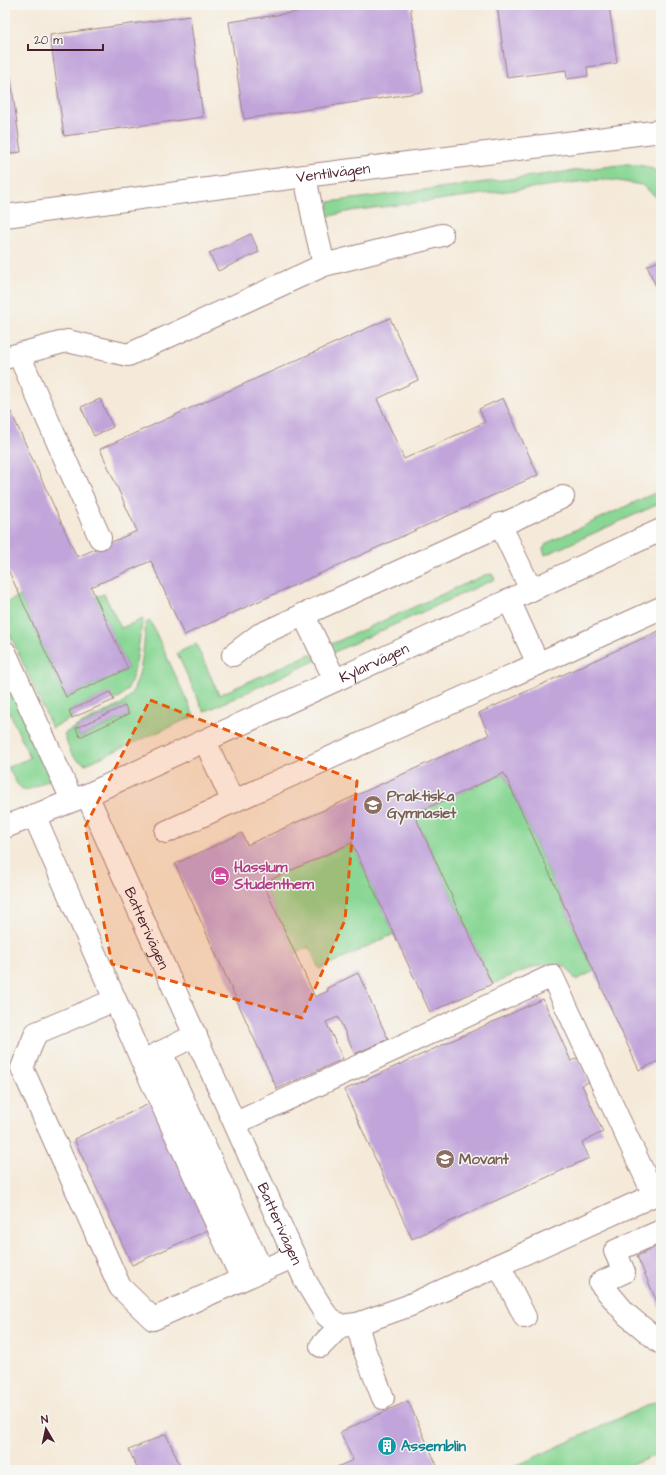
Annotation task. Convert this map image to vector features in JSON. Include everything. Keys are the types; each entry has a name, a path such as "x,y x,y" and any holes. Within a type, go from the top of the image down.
{"street":[{"name":"Ventilvägen","path":"5,216 661,131"},
{"path":"305,176 324,265"},
{"path":"100,538 12,357 67,341 128,355 324,265 442,235"},
{"path":"233,655 259,635 563,496"},
{"path":"500,524 531,590"},
{"name":"Kylarvägen","path":"80,798 661,530"},
{"path":"509,600 538,664"},
{"path":"166,832 661,608"},
{"path":"303,614 334,680"},
{"name":"Batterivägen","path":"5,652 80,798 196,1035 306,1282 326,1315 349,1325"},
{"path":"205,740 233,802"},
{"path":"5,827 80,798"},
{"path":"34,815 115,1000 152,1057 262,1271"},
{"path":"236,1123 552,976 657,1194 408,1306 349,1325 321,1346"},
{"path":"115,1000 36,1033 22,1068 120,1288 153,1319 295,1256"},
{"path":"152,1057 196,1035"},
{"path":"152,1057 242,1279"},
{"path":"661,1231 615,1250 624,1272 600,1283 627,1315 661,1343"},
{"path":"499,1265 525,1317"},
{"path":"349,1325 364,1349 383,1398"}],"highlighted area":[{"path":"150,700 357,781 345,920 302,1018 112,964 85,827"}],"green space":[{"path":"627,164 650,168 661,175 661,201 642,185 612,180 594,180 351,211 330,216 326,213 325,208 329,202"},
{"path":"661,490 661,503 545,555 543,549 547,543"},
{"path":"492,574 495,579 330,654 327,646 485,575"},
{"path":"104,594 121,628 143,619 136,664 128,688 126,692 114,700 110,692 69,711 72,718 52,728 5,623 5,603 20,596 66,697 128,669 95,597"},
{"path":"150,620 194,716 86,764 73,756 64,734 84,722 122,704 129,697 138,678 141,666 146,623","holes":["125,706 129,715 80,737 76,728"]},
{"path":"196,644 219,695 310,654 317,660 204,712 177,653"},
{"path":"5,677 51,779 25,790 17,784 8,767 30,758 5,703"},
{"path":"504,773 594,971 576,980 566,967 559,964 550,964 529,969 492,984 414,814"},
{"path":"352,843 394,934 319,969 309,947 295,954 263,883"},
{"path":"661,1399 661,1453 619,1470 507,1470"}],"building":[{"path":"344,5 410,5 423,92 244,119 229,22"},
{"path":"497,5 609,5 617,63 587,67 588,76 567,79 566,70 507,78"},
{"path":"190,16 203,117 64,136 50,35"},
{"path":"5,73 10,73 21,152 5,154"},
{"path":"251,234 259,252 218,271 209,253"},
{"path":"661,260 661,298 647,266"},
{"path":"390,318 418,380 377,399 404,459 485,422 479,409 503,398 538,475 184,635 151,561 91,587 128,669 66,697 5,563 5,415 11,412 77,557 137,531 100,449"},
{"path":"100,399 113,427 94,436 81,407"},
{"path":"661,630 661,1060 639,1070 504,773 414,814 492,984 430,1012 352,843 263,883 315,997 328,991 327,988 358,973 388,1039 355,1054 338,1017 326,1022 343,1059 277,1089 175,864 242,833 247,845 489,735 479,713"},
{"path":"110,692 114,700 72,718 69,711"},
{"path":"125,706 129,714 80,737 76,728"},
{"path":"543,999 571,1061 578,1058 589,1082 582,1085 603,1132 582,1142 589,1158 412,1239 344,1090"},
{"path":"153,1102 212,1228 132,1265 74,1139"},
{"path":"661,1245 661,1311 637,1256"},
{"name":"Assemblin","path":"408,1401 439,1470 330,1470 353,1460 340,1432"},
{"path":"166,1434 182,1470 138,1470 129,1450"}],"place":[{"name":"Praktiska Gymnasiet","path":"373,805"},
{"name":"Hasslum Studenthem","path":"220,876"},
{"name":"Movant","path":"445,1159"},
{"name":"Assemblin","path":"387,1446"}]}
